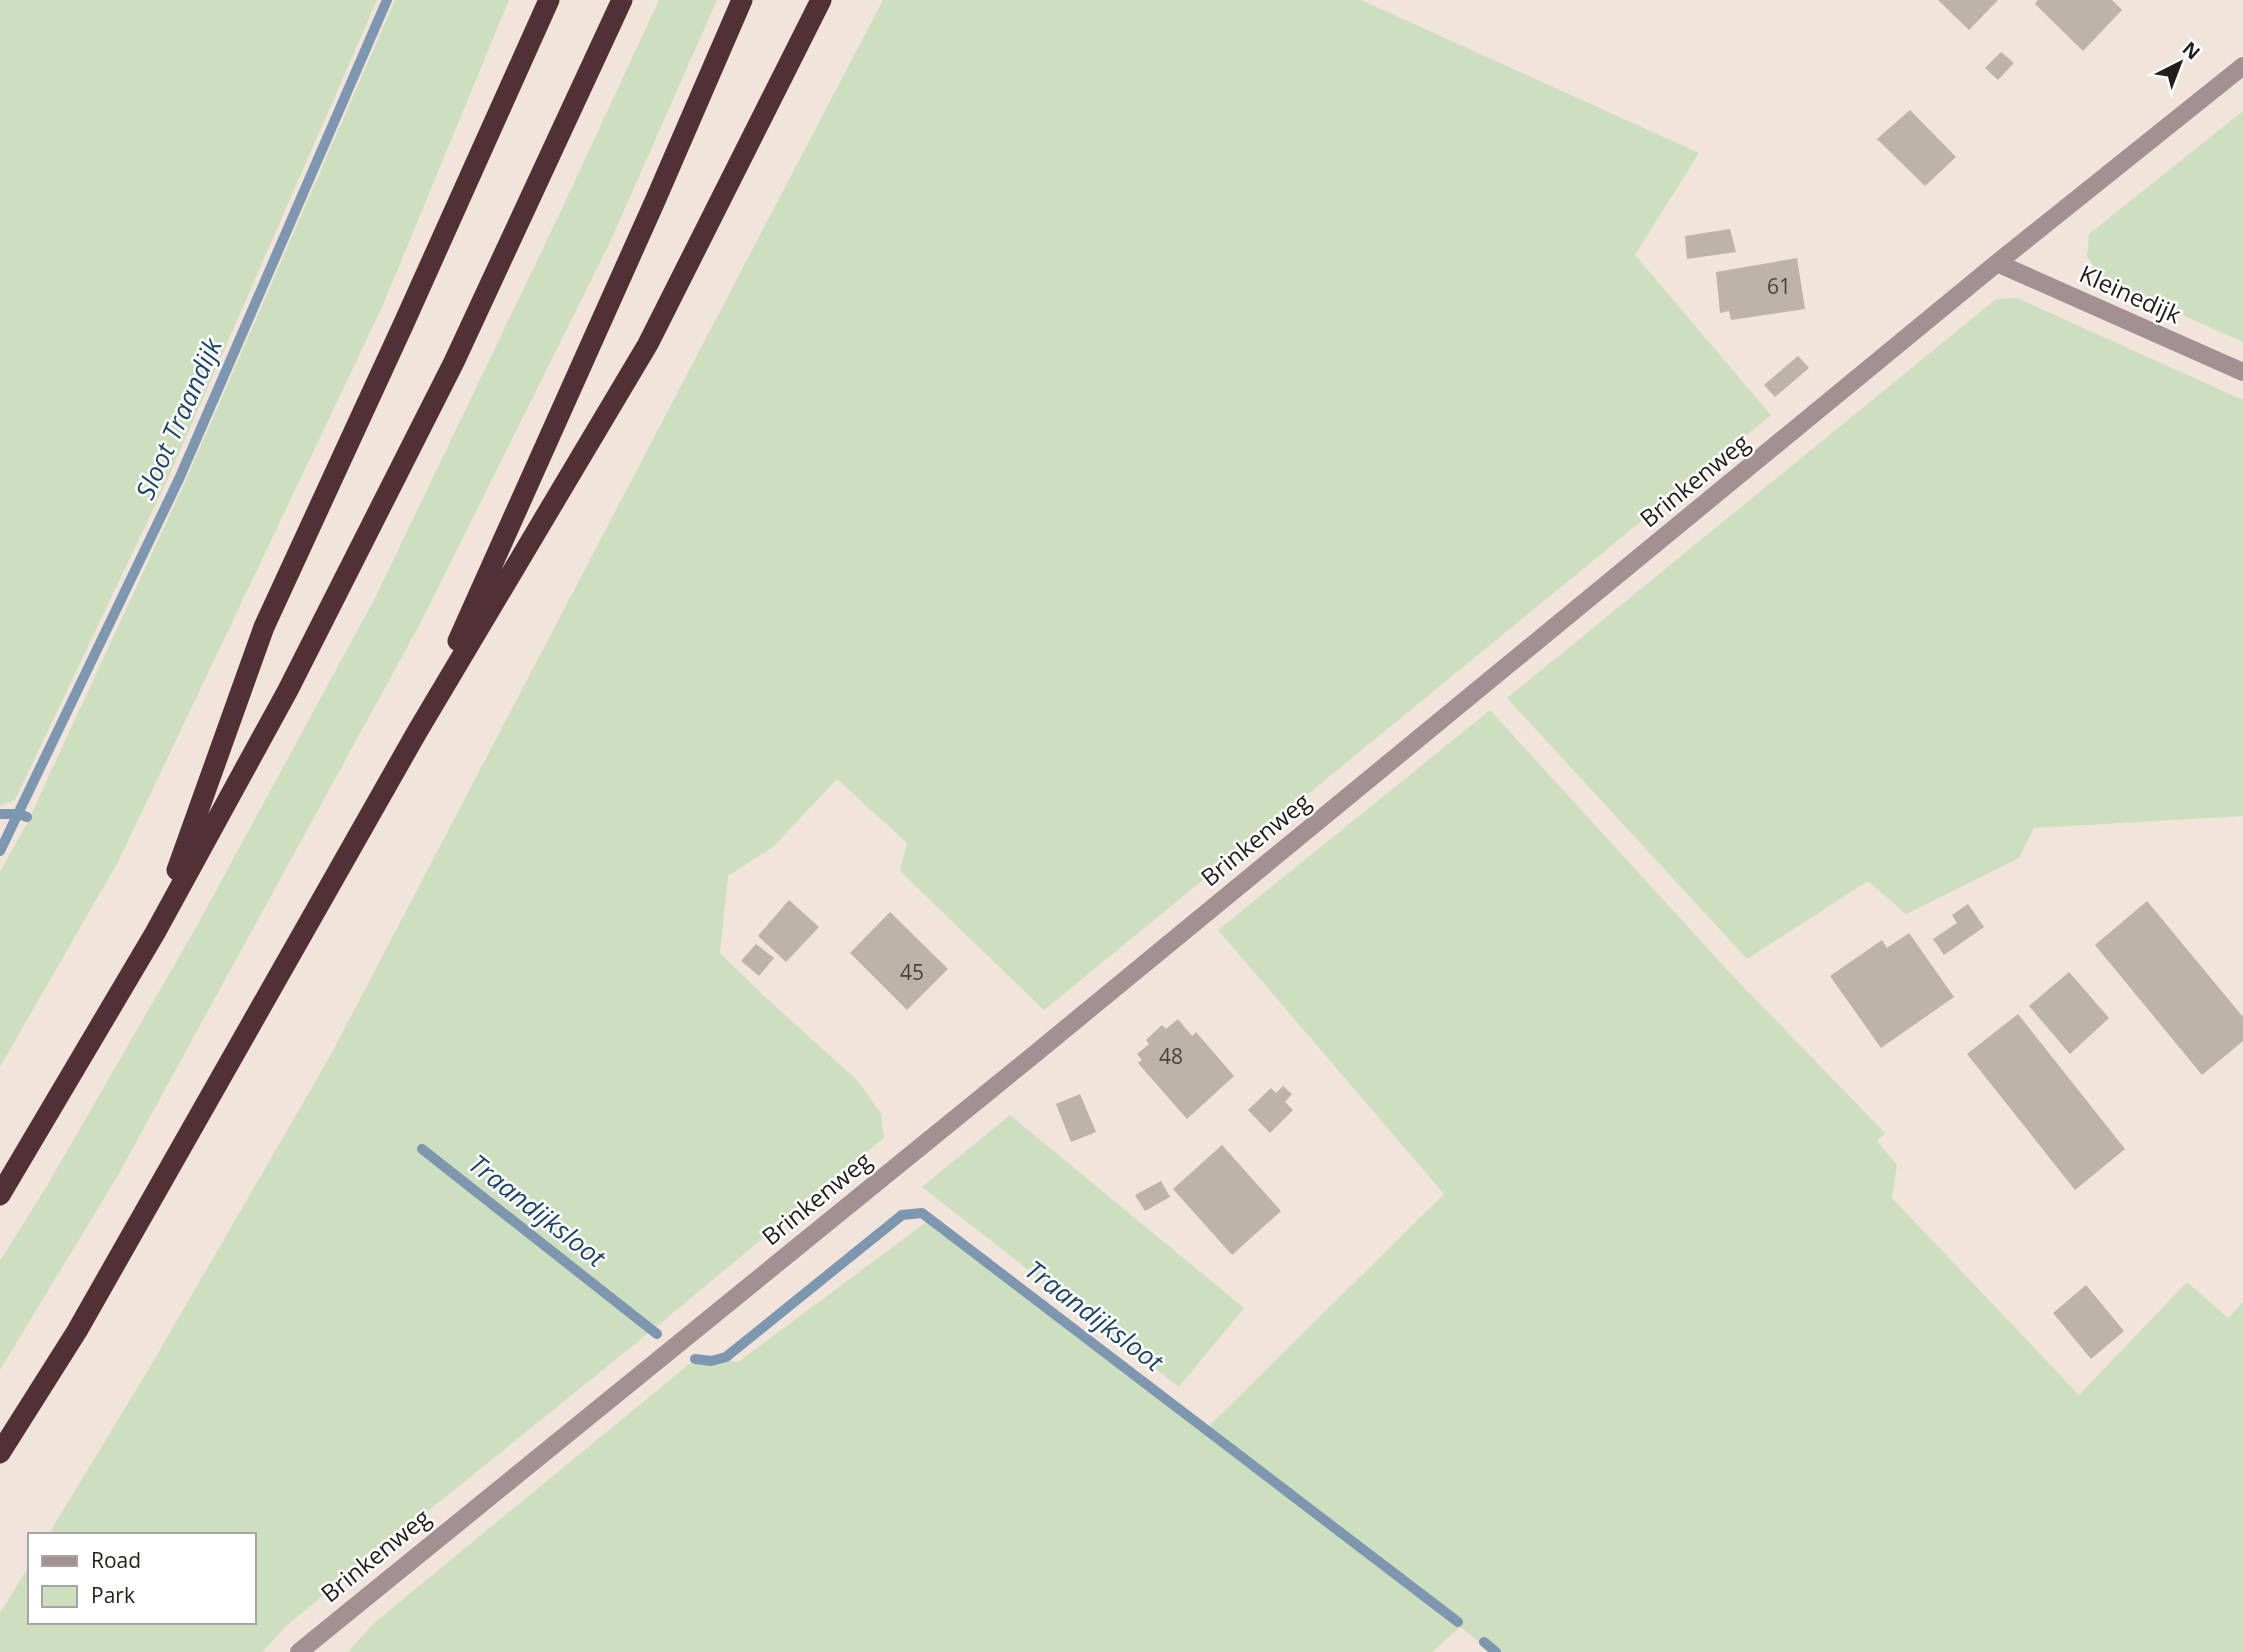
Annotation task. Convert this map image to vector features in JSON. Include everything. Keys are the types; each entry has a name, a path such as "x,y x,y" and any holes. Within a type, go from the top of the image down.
{"highway":[{"path":"155,933 264,627 549,0"},
{"path":"0,1195 155,933 288,690 454,362 622,0"},
{"path":"417,732 742,0"},
{"path":"0,1453 77,1331 417,732 648,344 821,0"}],"street":[{"name":"Brinkenweg","path":"299,1652 1025,1062 1997,263 2243,66"},
{"name":"Kleinedijk","path":"1997,263 2243,373"}],"green space":[{"path":"0,0 377,0 169,476 15,800 0,806"},
{"path":"395,0 509,0 383,305 119,860 0,1067 0,872 28,821 185,482"},
{"path":"659,0 717,0 610,242 421,622 117,1177 0,1370 0,1261 45,1189 194,931 375,598"},
{"path":"883,0 1361,0 1699,153 1635,255 1771,415 1044,1010 900,871 907,843 837,779 773,847 728,876 720,953 858,1081 881,1114 884,1138 651,1331 287,1625 262,1652 0,1652 0,1613 28,1567 28,1624 256,1624 256,1533 49,1533 154,1360 329,1058"},
{"path":"2243,111 2243,342 2131,292 2099,274 2087,256 2089,234"},
{"path":"2017,298 2243,400 2243,816 2034,828 2019,858 1906,914 1868,881 1747,959 1507,698 1996,299"},
{"path":"1490,710 1731,974 1885,1133 1877,1141 1897,1165 1892,1198 2079,1395 2187,1282 2228,1318 2243,1302 2243,1652 1492,1652 1460,1627 1432,1652 348,1652 374,1623 699,1356 738,1362 929,1220 1203,1432 1444,1194 1218,930"},
{"path":"1010,1115 1244,1308 1179,1387 922,1187"}],"building":[{"path":"1938,0 1998,0 1969,30"},
{"path":"2038,0 2112,0 2122,10 2083,51 2035,4"},
{"path":"2001,52 2014,63 1998,80 1985,68"},
{"path":"1910,110 1956,157 1925,186 1877,139"},
{"path":"1730,229 1736,252 1687,259 1685,236"},
{"path":"1797,258 1805,309 1731,320 1729,311 1720,313 1716,272"},
{"path":"1798,356 1809,368 1775,397 1764,385"},
{"path":"789,900 819,927 786,962 758,936"},
{"path":"2147,901 2243,1017 2243,1041 2202,1075 2095,945"},
{"path":"1968,904 1984,927 1944,955 1933,939 1957,923 1952,915"},
{"path":"890,912 948,969 907,1010 850,953"},
{"path":"1909,933 1954,997 1881,1048 1830,976 1882,940 1887,948"},
{"path":"756,944 774,958 759,976 741,961"},
{"path":"2069,972 2109,1018 2070,1054 2029,1006"},
{"path":"2018,1014 2125,1149 2075,1190 1967,1054"},
{"path":"1178,1019 1192,1036 1196,1032 1234,1076 1187,1119 1138,1063 1142,1060 1137,1054 1149,1044 1146,1040 1162,1025 1166,1029"},
{"path":"1283,1086 1292,1094 1285,1102 1293,1110 1270,1133 1248,1110 1271,1088 1276,1093"},
{"path":"1080,1094 1096,1132 1071,1142 1056,1104"},
{"path":"1222,1145 1281,1211 1232,1255 1173,1189"},
{"path":"1161,1181 1170,1197 1145,1211 1135,1195"},
{"path":"2086,1285 2124,1331 2091,1359 2053,1313"}],"waterway":[{"name":"Sloot Traandijk","path":"0,851 179,479 387,0"},
{"name":"Sloot Traandijk","path":"0,814 27,817"},
{"name":"Traandijksloot","path":"422,1149 657,1334"},
{"name":"Traandijksloot","path":"695,1359 711,1361 726,1357 902,1215 922,1213 1458,1622"},
{"name":"Traandijksloot","path":"1484,1642 1496,1652"}]}
